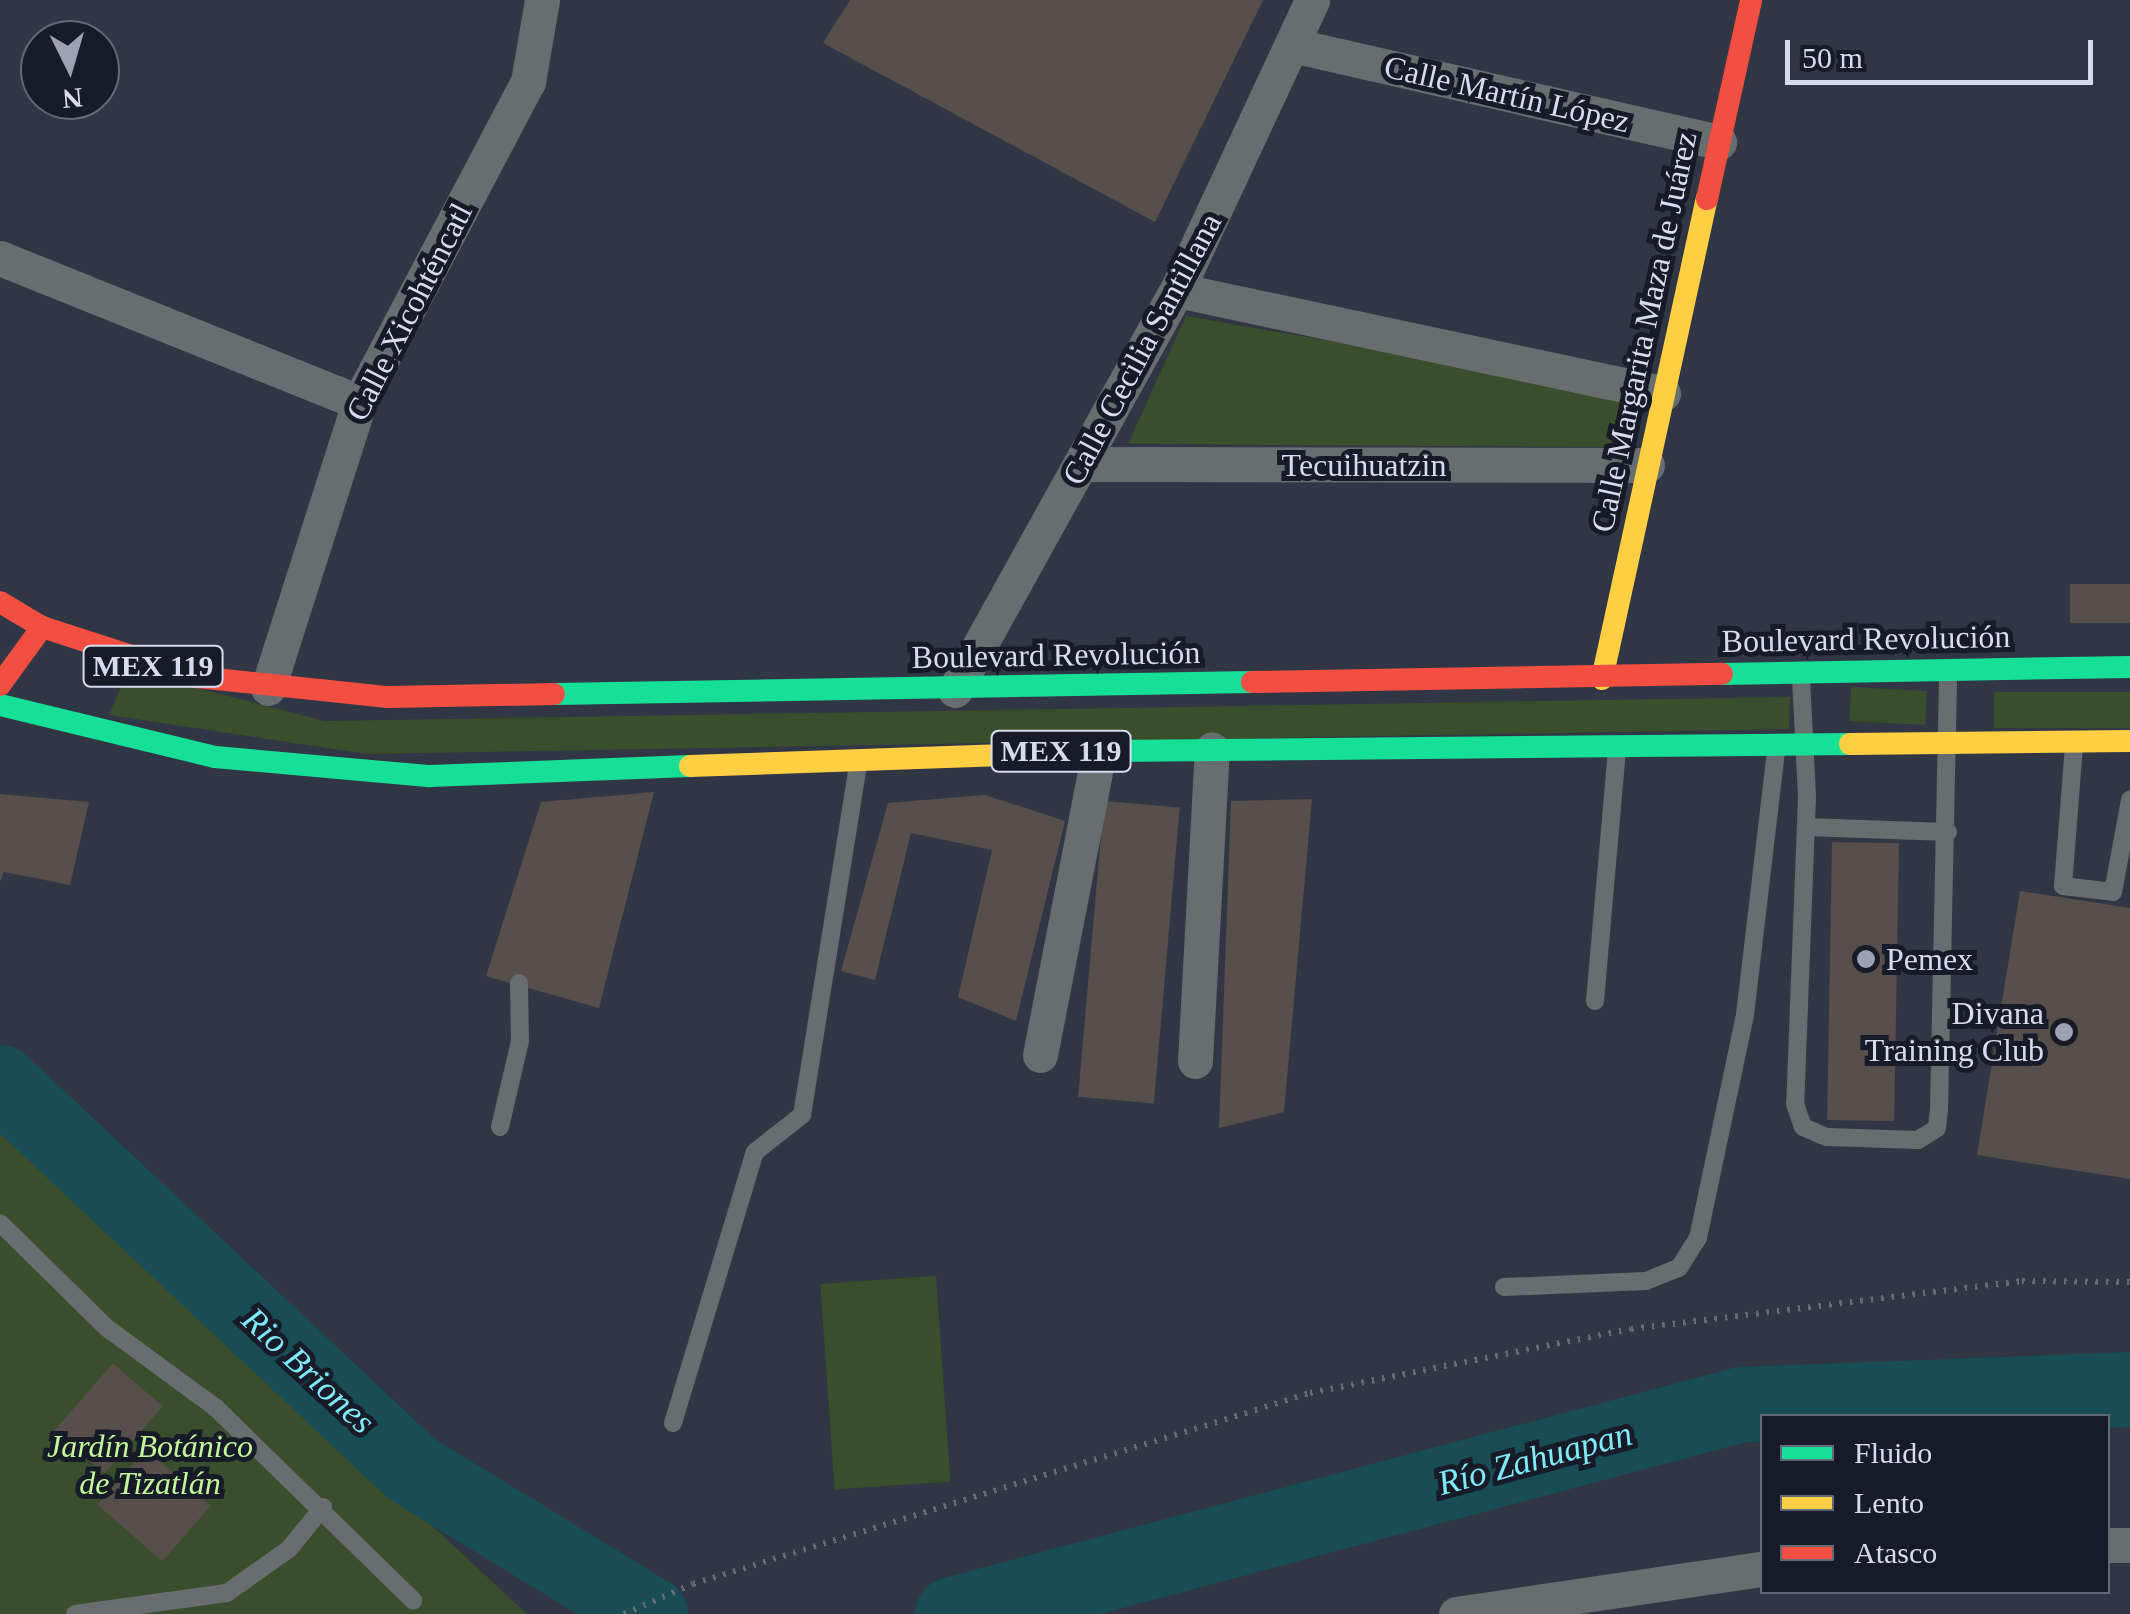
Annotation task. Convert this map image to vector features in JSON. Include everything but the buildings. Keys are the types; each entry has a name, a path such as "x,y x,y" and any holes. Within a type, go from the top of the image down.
{"main road":[{"name":"Calle Margarita Maza de Juárez","path":"1602,678 1751,0"},
{"name":"Boulevard Revolución","path":"0,602 42,627 129,660 268,688 388,697 2130,667"},
{"path":"0,684 42,627"},
{"name":"MEX 119","path":"0,705 215,757 323,770 430,776 860,756 1099,751 1948,739 2130,741"}],"street":[{"name":"Calle Xicohténcatl","path":"268,688 359,402 528,82 542,0"},
{"name":"Calle Cecilia Santillana","path":"955,690 1178,290 1296,46 1312,0"},
{"name":"Calle Martín López","path":"1296,46 1719,142"},
{"path":"0,258 359,402"},
{"path":"1178,290 1663,393"},
{"name":"Tecuihuatzin","path":"1081,464 1647,465"},
{"path":"1196,1061 1212,749"},
{"path":"1040,1056 1099,751"},
{"path":"1456,1614 1760,1569"}],"lane":[{"path":"1800,672 1806,741 1806,827 1795,1104 1803,1127 1827,1138 1918,1140 1937,1128 1948,832 1948,670"},
{"path":"2074,740 2062,886 2112,892 2130,800"},
{"path":"1504,1287 1646,1282 1680,1268 1698,1238 1745,1015 1777,741"},
{"path":"1595,1001 1617,744"},
{"path":"672,1423 755,1152 802,1115 860,756"},
{"path":"571,794 576,768"},
{"path":"1806,827 1948,832"},
{"path":"500,1127 520,1040 519,983"},
{"path":"0,1223 106,1328 215,1406 323,1507 413,1600"},
{"path":"75,1614 227,1594 289,1549 323,1507"}],"path":[{"path":"624,1614 693,1584 1310,1393 1632,1328 2022,1281 2130,1282"}],"green space":[{"path":"1186,316 1624,392 1614,447 1128,444"},
{"path":"128,670 324,721 1790,697 1789,729 367,754 109,715"},
{"path":"1851,687 1927,691 1925,725 1849,721"},
{"path":"1994,692 2130,692 2130,728 1994,728"},
{"name":"Jardín Botánico de Tizatlán","path":"0,1123 527,1614 0,1614"},
{"path":"936,1276 950,1481 835,1490 820,1284"}],"waterway":[{"name":"Rio Briones","path":"0,1082 412,1469 650,1614"},
{"name":"Río Zahuapan","path":"952,1614 1741,1404 2130,1389"}],"traffic: fast":[{"path":"1722,674 2130,667"},
{"path":"554,694 1252,682"},
{"path":"0,705 215,757 430,776 690,766"},
{"path":"1111,751 1850,744"}],"traffic: slow":[{"path":"1602,679 1707,199"},
{"path":"1850,744 2130,741"},
{"path":"690,766 1111,751"}],"traffic: jam":[{"path":"1707,199 1751,0"},
{"path":"0,602 42,627 197,677 388,697 554,694"},
{"path":"0,685 42,627"},
{"path":"1252,682 1722,674"}],"place":[{"name":"Pemex","path":"1866,959"},
{"name":"Divana Training Club","path":"2064,1032"}]}
